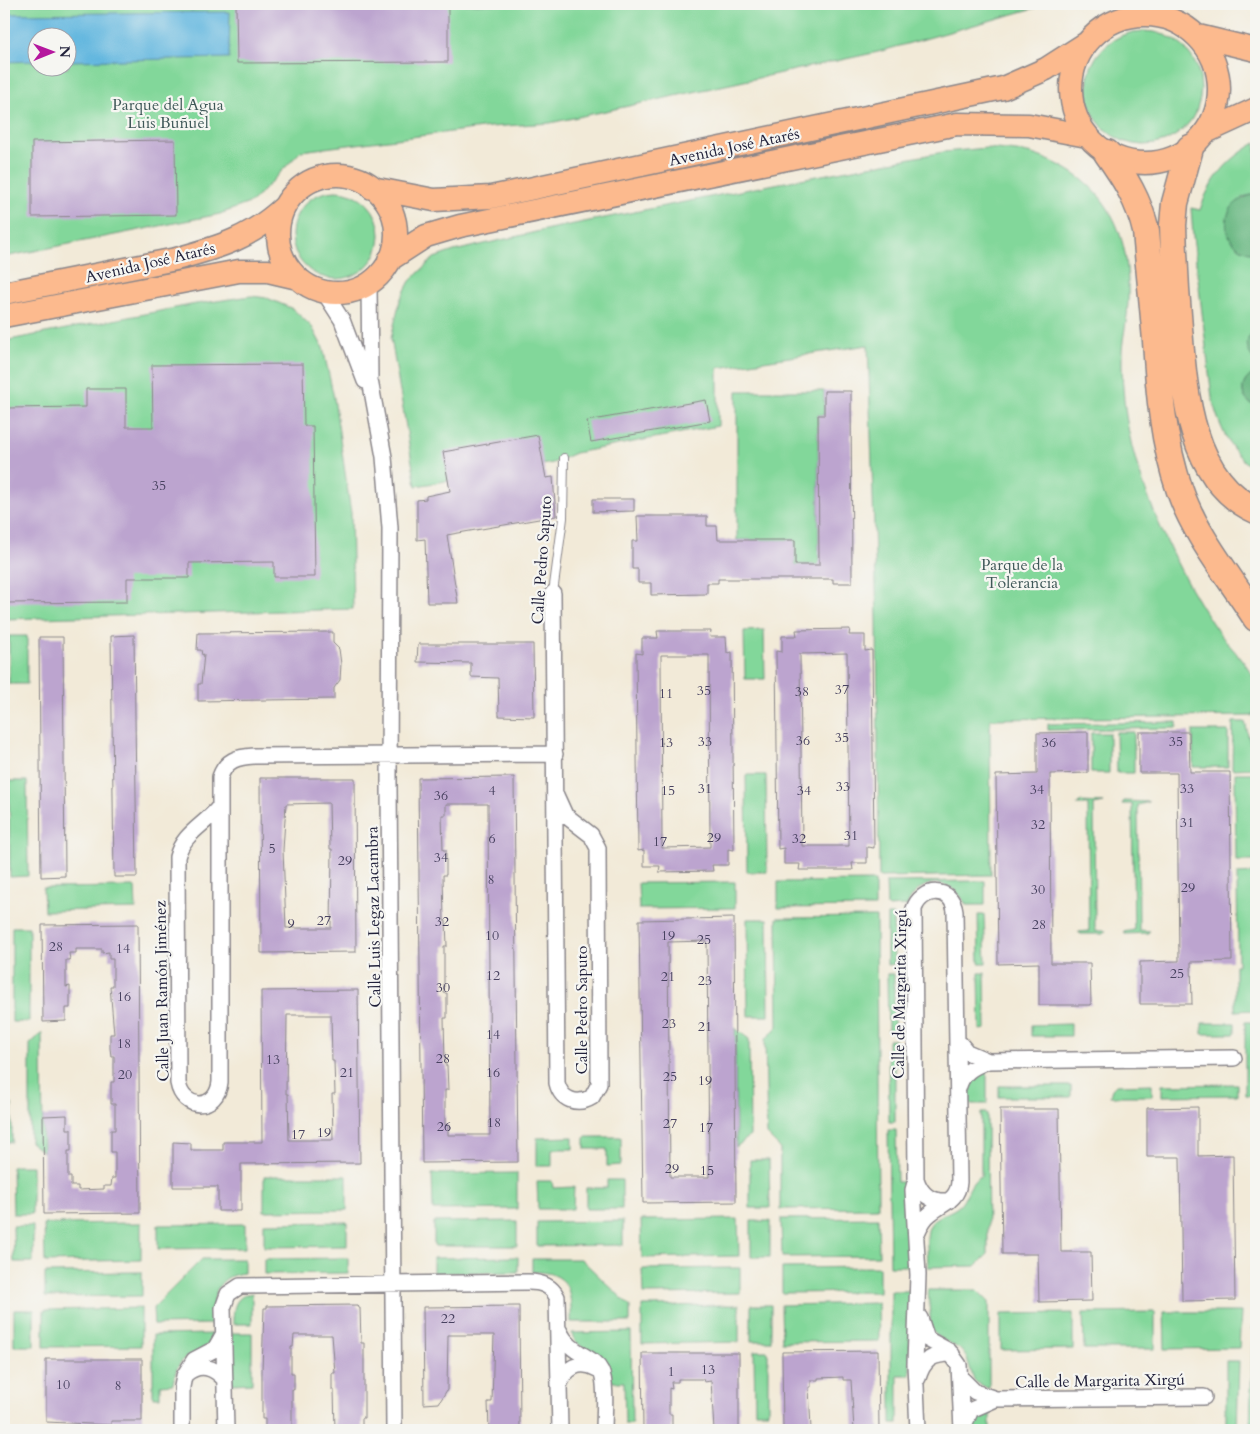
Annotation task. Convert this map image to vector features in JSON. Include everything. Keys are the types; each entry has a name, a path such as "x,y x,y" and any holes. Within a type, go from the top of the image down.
{"highway":[{"path":"1198,140 1174,203 1173,225 1184,392 1191,422 1214,473 1231,493 1256,510"},
{"path":"1106,153 1133,192 1141,209 1146,231 1161,409 1169,453 1180,492 1189,512 1215,556 1256,618"}],"main road":[{"path":"1256,50 1198,36 1174,20 1161,15 1140,14 1112,22 1100,29 1085,44 1075,61 1070,80 1071,100 1076,119 1087,136 1106,153 1123,160 1140,163 1158,162 1175,157 1198,140 1256,108"},
{"path":"1198,36 1210,53 1218,72 1219,86 1216,113 1198,140"},
{"name":"Avenida José Atarés","path":"372,188 434,200 491,197 1003,88 1046,69 1085,44"},
{"name":"Avenida José Atarés","path":"390,260 426,236 460,226 957,124 1029,125 1087,136"},
{"path":"342,176 358,179 372,188 384,199 392,213 395,245 390,260 381,274 368,284 347,292 324,292 310,287 287,266 279,244 279,220 285,206 302,187 325,177 342,176"},
{"name":"Avenida José Atarés","path":"4,293 176,259 204,251 237,240 255,231 285,206"},
{"name":"Avenida José Atarés","path":"4,316 239,271 268,271 298,278"}],"street":[{"name":"Calle Luis Legaz Lacambra","path":"368,284 369,361 389,500 394,1430"},
{"name":"Calle Luis Legaz Lacambra","path":"324,292 345,328 374,404"},
{"name":"Calle Pedro Saputo","path":"553,593 556,1083 561,1094 567,1099 580,1102 592,1097 599,1084 598,848 591,835 565,815 555,793"},
{"path":"389,755 554,754"},
{"name":"Calle Juan Ramón Jiménez","path":"182,843 177,858 178,1083 184,1097 189,1102 197,1103 212,1100 217,1096 220,1082 221,853 219,807 222,770 226,764 240,757 389,755"},
{"path":"182,843 219,807"},
{"path":"554,851 565,834 582,829"},
{"path":"182,843 196,836 204,836 215,843 221,853"},
{"name":"Calle de Margarita Xirgú","path":"917,1233 926,1218 958,1192 960,1182 954,904 946,894 931,892 919,898 914,909 916,1179 913,1190 913,1222 917,1233 918,1307 915,1364 918,1378 918,1430"},
{"path":"957,1040 967,1052 988,1061 1234,1058"},
{"path":"958,1090 961,1078 968,1071 988,1061"},
{"path":"916,1179 920,1190 929,1198 949,1201"},
{"path":"226,1430 223,1335 225,1300 228,1294 240,1286 394,1282 538,1282 554,1290 559,1310 560,1430"},
{"name":"Calle de Margarita Xirgú","path":"918,1307 927,1339 952,1354 959,1365 962,1429"},
{"path":"559,1330 571,1349 593,1362 602,1372 604,1430"},
{"path":"182,1430 182,1387 184,1376 194,1360 215,1349 223,1335"},
{"path":"918,1378 928,1358 936,1354 952,1354"},
{"path":"559,1386 566,1370 577,1365 594,1367 602,1372"},
{"path":"184,1376 193,1369 209,1367 220,1374 225,1380"},
{"name":"Calle de Margarita Xirgú","path":"960,1377 975,1392 996,1399 1204,1397"},
{"name":"Calle de Margarita Xirgú","path":"962,1429 971,1410 996,1399"}],"lane":[{"name":"Calle Pedro Saputo","path":"553,593 563,518 564,458"}],"green space":[{"name":"Parque del Agua Luis Buñuel","path":"4,4 1049,4 878,52 550,123 490,127 301,151 252,202 220,214 4,257"},
{"path":"1144,31 1166,35 1176,40 1192,56 1197,66 1201,88 1197,110 1192,120 1176,136 1166,141 1144,145 1122,141 1112,136 1096,120 1091,110 1087,88 1091,66 1096,56 1112,40 1122,35"},
{"path":"1256,143 1256,194 1242,197 1253,253 1256,252 1256,330 1252,332 1256,373 1246,380 1243,390 1246,399 1256,406 1256,471 1240,457 1227,439 1218,419 1212,398 1191,208 1200,210 1209,189 1221,171 1228,163"},
{"name":"Parque de la Tolerancia","path":"987,148 1032,154 1057,164 1078,176 1095,191 1108,209 1118,229 1128,275 1128,308 1122,350 1123,382 1126,415 1136,462 1163,534 1181,571 1212,623 1246,665 1255,680 1257,704 1252,716 990,719 991,875 879,877 877,618 868,345 718,368 718,426 575,453 553,463 416,486 391,338 400,300 410,281 434,258 454,251 549,229 780,183 943,152"},
{"path":"336,191 353,194 367,204 377,218 380,235 377,252 367,266 353,276 336,279 319,276 305,266 295,252 292,235 295,218 305,204 319,194"},
{"path":"1256,194 1256,252 1245,251 1236,245 1230,237 1227,228 1227,217 1232,207 1241,199"},
{"path":"251,296 267,298 293,309 312,327 323,348 334,398 351,513 353,609 4,619 4,341 196,304"},
{"path":"1256,330 1256,361 1250,354 1247,345 1249,337"},
{"path":"1256,373 1256,406 1246,399 1243,389 1246,380"},
{"path":"737,391 824,391 824,415 818,415 819,565 795,565 795,540 737,540"},
{"path":"764,630 765,679 745,679 744,631"},
{"path":"9,636 27,636 27,684 9,684"},
{"path":"1177,722 1177,728 1048,730 1048,724"},
{"path":"1233,722 1245,722 1256,768 1232,769"},
{"path":"1193,731 1228,731 1228,767 1193,767"},
{"path":"1116,732 1134,732 1134,773 1117,773"},
{"path":"1091,733 1109,733 1109,773 1091,773"},
{"path":"1235,773 1256,773 1256,861 1236,861"},
{"path":"746,775 766,775 767,872 747,872"},
{"path":"9,781 27,781 28,876 10,877"},
{"path":"1124,801 1149,802 1138,805 1139,930 1150,931 1148,933 1125,934 1123,932 1134,930 1132,804 1122,804"},
{"path":"1079,802 1104,803 1094,805 1095,931 1106,931 1103,934 1081,934 1078,932 1089,931 1088,805 1077,805"},
{"path":"1256,873 1255,1010 1235,1011 1235,965 1238,965 1237,874"},
{"path":"875,881 875,907 778,908 778,882"},
{"path":"985,881 985,905 966,905 960,895 953,889 936,883 919,889 912,896 907,906 887,907 886,882"},
{"path":"735,882 735,908 639,909 638,883"},
{"path":"135,887 136,909 44,911 43,888"},
{"path":"887,915 893,915 894,964 887,965"},
{"path":"978,915 984,915 986,963 979,963"},
{"path":"876,917 878,1208 780,1209 780,1148 767,1135 765,1040 778,1026 777,918"},
{"path":"747,919 768,919 769,1016 748,1016"},
{"path":"12,927 29,927 29,1022 12,1022"},
{"path":"979,973 985,973 986,1029 980,1030"},
{"path":"887,974 894,974 894,1031 888,1031"},
{"path":"1245,1022 1255,1022 1251,1095 1245,1095"},
{"path":"1202,1023 1235,1023 1235,1034 1202,1034"},
{"path":"1071,1024 1071,1036 1031,1036 1031,1025"},
{"path":"735,1028 749,1039 750,1136 736,1147"},
{"path":"42,1033 43,1152 30,1142 30,1044"},
{"path":"888,1040 895,1040 895,1122 889,1122"},
{"path":"987,1070 987,1104 968,1104 968,1093 972,1078 981,1071"},
{"path":"1152,1084 1152,1096 1110,1096 1112,1089 1116,1085"},
{"path":"1237,1084 1237,1095 1162,1096 1162,1085"},
{"path":"999,1086 1071,1086 1071,1097 999,1097"},
{"path":"4,1104 12,1104 12,1142 4,1142"},
{"path":"981,1113 987,1113 988,1254 976,1266 928,1267 927,1241 929,1227 935,1219 961,1204 977,1178 981,1176"},
{"path":"888,1130 896,1130 897,1182 909,1182 910,1266 890,1266"},
{"path":"573,1137 573,1149 552,1149 552,1166 537,1166 537,1138"},
{"path":"585,1137 621,1137 621,1165 607,1166 607,1149 585,1149"},
{"path":"750,1160 769,1160 770,1208 750,1208"},
{"path":"12,1166 32,1166 32,1214 13,1214"},
{"path":"517,1173 517,1209 433,1210 432,1174"},
{"path":"264,1176 347,1176 347,1210 264,1211"},
{"path":"607,1180 622,1180 622,1209 586,1209 586,1188 607,1188"},
{"path":"537,1181 552,1181 553,1188 574,1187 573,1209 538,1209"},
{"path":"878,1218 879,1256 782,1257 781,1219"},
{"path":"738,1219 739,1256 642,1258 641,1220"},
{"path":"517,1221 517,1246 434,1246 434,1222"},
{"path":"623,1221 623,1245 537,1246 537,1222"},
{"path":"751,1221 770,1221 770,1257 751,1257"},
{"path":"347,1222 347,1246 264,1247 264,1223"},
{"path":"141,1223 141,1260 45,1262 44,1224"},
{"path":"245,1224 245,1248 158,1249 158,1225"},
{"path":"13,1226 33,1226 33,1262 14,1262"},
{"path":"518,1257 518,1272 433,1273 433,1258"},
{"path":"348,1258 348,1273 264,1274 264,1259"},
{"path":"202,1259 244,1259 244,1273 226,1279 217,1290 213,1306 213,1324 154,1325 153,1308"},
{"path":"532,1259 581,1259 630,1306 630,1322 571,1322 571,1301 566,1285 554,1275 532,1272"},
{"path":"879,1267 879,1292 782,1293 782,1268"},
{"path":"740,1268 740,1293 643,1294 642,1269"},
{"path":"142,1272 142,1296 45,1297 45,1273"},
{"path":"1254,1286 1256,1291 1256,1430 1250,1430"},
{"path":"928,1290 977,1290 989,1302 989,1389 974,1381 967,1358 960,1349 938,1337 931,1329"},
{"path":"891,1291 910,1291 910,1375 898,1375 898,1424 891,1424"},
{"path":"252,1293 252,1324 233,1324 234,1308 238,1300"},
{"path":"878,1303 879,1341 782,1342 781,1305"},
{"path":"739,1305 739,1342 642,1344 642,1306"},
{"path":"751,1305 771,1305 771,1341 751,1341"},
{"path":"141,1308 141,1346 44,1347 44,1310"},
{"path":"14,1310 34,1310 34,1346 14,1346"},
{"path":"1155,1312 1155,1349 1084,1349 1083,1313"},
{"path":"1164,1312 1241,1312 1239,1348 1165,1349"},
{"path":"1073,1313 1073,1349 1001,1350 1001,1314"},
{"path":"631,1332 632,1424 625,1424 624,1382 612,1382 604,1361 579,1345 572,1333"},
{"path":"232,1333 252,1333 252,1383 232,1384"},
{"path":"213,1334 208,1345 181,1362 175,1374 173,1384 160,1385 160,1397 153,1397 153,1335"},
{"path":"754,1351 768,1351 768,1412 755,1412"},
{"path":"1226,1361 1239,1361 1237,1430 1226,1430"},
{"path":"990,1408 990,1430 971,1430 975,1416"}],"water":[{"path":"230,12 229,58 78,61 78,28 28,28 28,61 4,62 4,14"}],"building":[{"path":"448,4 448,62 237,63 236,5"},
{"path":"175,140 176,215 32,217 32,142"},
{"path":"303,364 304,426 313,426 315,577 274,577 274,562 189,563 189,578 127,578 127,602 4,603 4,408 86,407 86,389 126,389 126,427 153,427 152,365"},
{"path":"824,391 851,391 852,583 833,583 833,579 718,579 718,583 707,583 707,594 651,595 651,583 638,583 638,569 632,569 632,541 638,541 637,516 707,516 707,526 717,526 718,540 795,540 795,565 819,565 818,415 824,415"},
{"path":"706,400 710,421 591,442 587,421"},
{"path":"538,435 546,478 553,477 556,516 447,535 458,603 427,603 425,539 417,540 417,500 450,491 443,452"},
{"path":"593,499 634,499 634,511 593,512"},
{"path":"850,629 849,635 865,635 865,651 872,650 874,848 867,847 867,863 852,863 853,870 799,870 800,864 784,864 784,848 778,849 776,651 782,652 782,636 797,636 796,630","holes":["847,653 849,846 802,846 800,654"]},
{"path":"657,631 711,631 710,637 726,637 727,653 732,652 734,850 728,849 728,865 712,865 713,871 659,872 660,866 644,866 644,850 638,851 636,653 642,654 642,638 658,638","holes":["661,655 709,655 710,847 662,848"]},
{"path":"333,632 333,643 339,649 341,664 340,680 334,688 334,699 198,701 198,684 201,684 204,654 202,655 201,650 197,650 198,633"},
{"path":"134,635 137,877 114,877 111,636"},
{"path":"39,637 63,637 65,876 41,877"},
{"path":"418,644 533,644 534,717 499,716 498,678 471,677 471,663 417,662"},
{"path":"1088,732 1088,773 1050,774 1051,963 1090,963 1091,1005 1039,1005 1039,963 998,964 996,775 1037,774 1037,733"},
{"path":"1139,732 1189,732 1190,772 1230,772 1232,961 1191,962 1192,1004 1140,1004 1140,962 1179,961 1177,773 1139,773"},
{"path":"514,777 518,1162 422,1163 418,778","holes":["446,804 488,804 490,1135 448,1135 448,1125 445,1125 445,1090 448,1090 447,1065 445,1065 444,1018 447,1018 447,993 444,993 444,946 447,946 446,921 444,921 443,875 446,875 446,850 443,850 442,815 446,815"]},
{"path":"260,778 355,778 356,952 261,953","holes":["329,803 330,849 332,849 331,928 286,928 283,850 286,804"]},
{"path":"734,918 736,1202 643,1203 639,920","holes":["707,941 709,1177 670,1177 668,942"]},
{"path":"138,924 140,1213 44,1214 43,1116 67,1115 67,1129 71,1129 71,1151 68,1151 68,1177 71,1177 71,1186 78,1186 78,1190 104,1189 104,1186 111,1186 112,1178 115,1178 115,1152 111,1152 111,1130 115,1130 115,1104 111,1104 111,1082 114,1082 114,1056 111,1056 110,1048 110,1034 114,1034 110,986 113,986 113,959 109,959 109,952 102,953 102,949 76,949 76,953 69,953 70,960 66,960 66,987 70,986 70,1008 66,1008 66,1021 43,1022 42,925"},
{"path":"358,990 360,1163 241,1164 241,1211 218,1211 218,1187 173,1187 173,1142 191,1143 191,1150 223,1150 223,1142 262,1142 261,991","holes":["287,1015 331,1015 335,1094 332,1094 333,1140 289,1140 288,1094 286,1094"]},
{"path":"1198,1107 1198,1156 1233,1155 1235,1300 1182,1301 1180,1157 1147,1157 1147,1108"},
{"path":"1000,1109 1059,1109 1061,1252 1091,1252 1092,1301 1039,1302 1038,1254 1002,1254"},
{"path":"357,1305 360,1308 361,1343 364,1343 364,1418 362,1418 362,1430 335,1430 332,1373 335,1373 332,1335 294,1335 293,1347 291,1347 291,1373 294,1373 292,1430 265,1430 265,1419 262,1419 264,1308 267,1308 267,1306"},
{"path":"519,1306 520,1430 489,1430 488,1402 492,1402 494,1335 448,1335 447,1390 439,1403 424,1404 423,1307"},
{"path":"878,1351 879,1430 854,1430 851,1380 843,1380 843,1377 811,1380 811,1387 809,1387 811,1430 783,1430 782,1352"},
{"path":"642,1353 739,1353 739,1430 714,1430 711,1381 704,1382 703,1379 678,1379 678,1382 671,1382 672,1389 669,1388 669,1414 672,1414 672,1430 643,1430"},
{"path":"46,1359 142,1359 142,1421 111,1421 111,1425 46,1422"}]}
